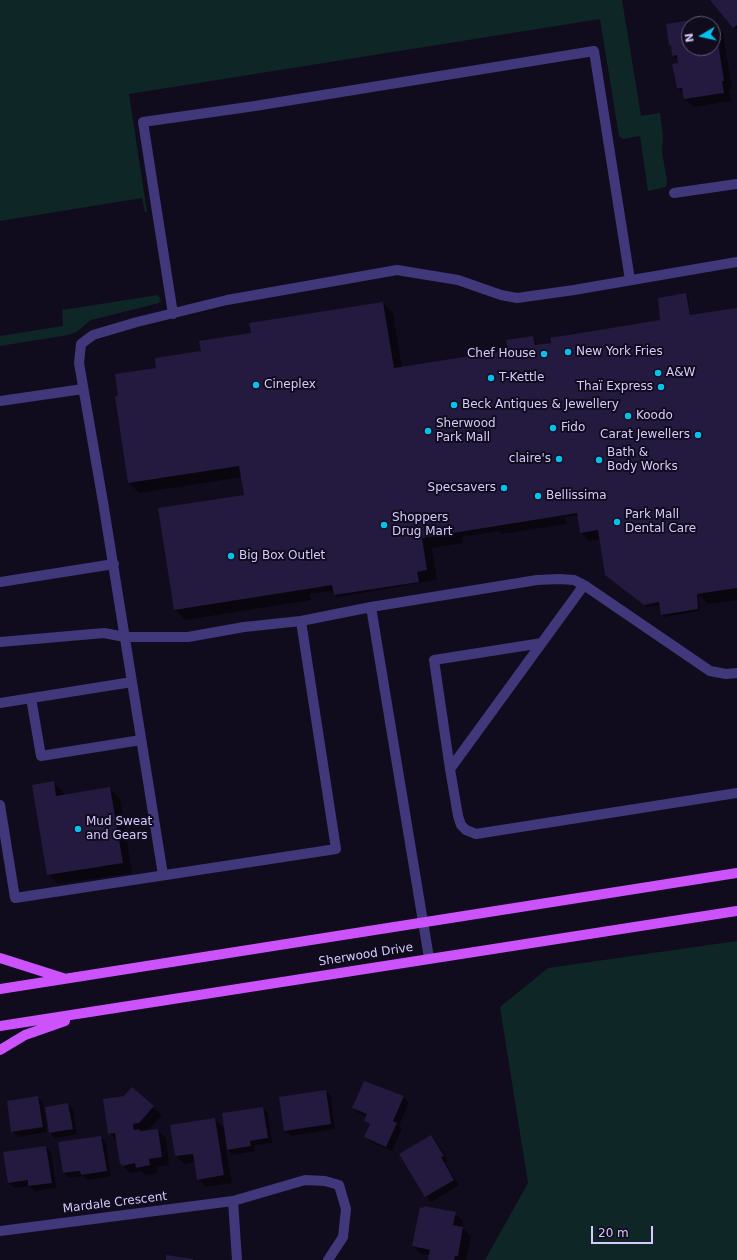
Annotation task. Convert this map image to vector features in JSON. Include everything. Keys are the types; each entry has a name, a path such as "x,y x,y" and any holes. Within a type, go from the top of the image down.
{"main road":[{"name":"Sherwood Drive","path":"0,989 737,874"},
{"name":"Sherwood Drive","path":"0,1026 737,910"},
{"path":"0,958 64,978"},
{"path":"0,1050 25,1035 89,1013"}],"street":[{"path":"173,314 143,122 255,106 594,51 630,280"},
{"path":"674,193 737,184"},
{"path":"163,876 126,637 83,389 79,363 81,344 93,335 105,331 234,298 397,270 458,280 501,295 516,298 737,262"},
{"path":"0,401 83,389"},
{"path":"0,582 114,564"},
{"path":"0,642 104,633 126,637 188,637 244,627 301,621 371,607 537,580 559,579 574,580 584,585 710,671 726,674 737,673"},
{"path":"450,769 584,585"},
{"path":"371,607 429,958"},
{"path":"0,805 15,898 336,848 301,621"},
{"path":"542,643 434,660 458,816 461,825 466,830 476,834 737,793"},
{"path":"0,703 132,682"},
{"path":"31,698 41,756 142,740"},
{"name":"Mardale Crescent","path":"0,1231 233,1201 305,1180 325,1181 339,1185 346,1209 343,1237 328,1260"},
{"path":"233,1201 237,1260"}],"green space":[{"path":"0,0 622,0 641,116 660,113 663,137 662,152 667,181 666,187 648,191 640,136 623,139 619,136 600,19 129,94 147,212 145,212 142,198 0,221"},
{"path":"158,295 161,300 159,303 91,320 76,332 68,335 0,346 0,336 63,326 62,310"},
{"path":"737,941 737,1260 485,1260 528,1183 500,1007 548,968"}],"building":[{"path":"710,0 737,0 737,25 733,28"},
{"path":"681,22 681,56 720,56 724,81 722,81 724,93 684,99 682,88 677,88 672,64 678,63 677,55 672,56 666,24"},
{"name":"Sherwood Park Mall","path":"686,293 690,315 737,308 737,588 697,594 698,609 661,615 659,602 644,605 605,575 598,530 580,533 577,513 422,538 427,570 417,572 419,582 334,595 332,585 174,610 158,508 244,495 239,466 128,483 115,396 118,396 115,374 156,368 155,358 201,351 199,341 251,333 249,323 383,302 394,368 508,350 506,340 533,336 535,345 551,343 550,338 660,320 658,298"},
{"name":"Mud Sweat and Gears","path":"54,781 56,796 110,787 123,863 47,875 32,785"},
{"path":"364,1081 404,1096 393,1121 397,1123 386,1147 364,1137 370,1124 364,1121 367,1114 352,1108"},
{"path":"132,1087 154,1106 139,1123 133,1124 134,1130 139,1129 140,1131 158,1129 162,1157 149,1159 150,1165 136,1168 135,1163 122,1166 122,1164 120,1164 115,1133 108,1134 103,1099 124,1096"},
{"path":"326,1090 331,1124 284,1131 279,1097"},
{"path":"38,1096 43,1127 11,1132 7,1101"},
{"path":"68,1103 73,1129 49,1133 45,1107"},
{"path":"263,1107 268,1138 250,1141 251,1146 227,1150 222,1113"},
{"path":"215,1118 224,1175 197,1180 193,1154 175,1156 170,1125"},
{"path":"431,1135 444,1156 441,1157 454,1180 425,1197 399,1154"},
{"path":"101,1136 107,1171 81,1175 80,1171 63,1173 58,1142"},
{"path":"46,1146 52,1183 28,1186 28,1180 8,1183 3,1152"},
{"path":"424,1206 456,1212 453,1225 463,1227 458,1256 455,1256 454,1260 428,1260 430,1250 412,1246 420,1207 424,1208"},
{"path":"166,1255 193,1259 193,1260 166,1260"}],"place":[{"name":"New York Fries","path":"568,352"},
{"name":"Chef House","path":"544,354"},
{"name":"A&W","path":"658,373"},
{"name":"T-Kettle","path":"491,378"},
{"name":"Cineplex","path":"256,385"},
{"name":"Thaï Express","path":"661,387"},
{"name":"Beck Antiques & Jewellery","path":"454,405"},
{"name":"Koodo","path":"628,416"},
{"name":"Fido","path":"553,428"},
{"name":"Sherwood Park Mall","path":"428,431"},
{"name":"Carat Jewellers","path":"698,435"},
{"name":"claire's","path":"559,459"},
{"name":"Bath & Body Works","path":"599,460"},
{"name":"Specsavers","path":"504,488"},
{"name":"Bellissima","path":"538,496"},
{"name":"Park Mall Dental Care","path":"617,522"},
{"name":"Shoppers Drug Mart","path":"384,525"},
{"name":"Big Box Outlet","path":"231,556"},
{"name":"Mud Sweat and Gears","path":"78,829"}]}
